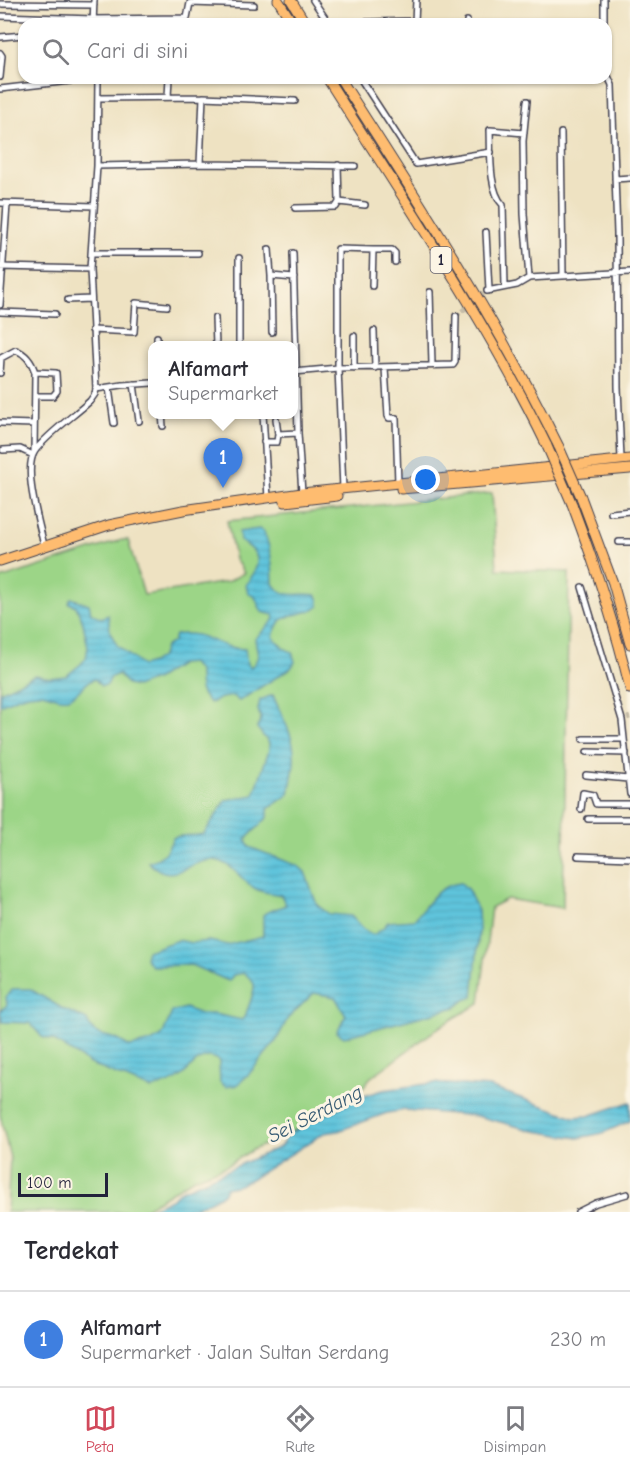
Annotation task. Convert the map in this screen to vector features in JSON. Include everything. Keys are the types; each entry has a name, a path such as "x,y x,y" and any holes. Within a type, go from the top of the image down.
{"highway":[{"path":"278,0 289,18"},
{"path":"291,0 302,18"},
{"name":"1","path":"331,84 476,315 527,404 572,504 601,580 630,689"},
{"name":"1","path":"344,84 475,291 533,393 581,497 613,583 630,644"},
{"path":"0,567 102,533 164,519 296,500 626,459"},
{"path":"0,561 119,523 162,514 302,493 398,483 630,469"}],"street":[{"path":"313,0 324,18"},
{"path":"416,0 416,18"},
{"path":"604,0 604,18"},
{"path":"0,4 94,2 93,18"},
{"path":"187,18 190,3 254,5"},
{"path":"0,16 31,18"},
{"path":"0,37 18,36"},
{"path":"0,53 2,56 0,77"},
{"path":"0,89 32,84"},
{"path":"34,454 90,400 96,389 90,268 97,166 97,84"},
{"path":"168,97 169,84"},
{"path":"364,84 416,164 491,152"},
{"path":"612,84 618,387 626,459"},
{"path":"98,98 203,97 295,101"},
{"path":"200,164 203,97"},
{"path":"527,101 524,112 523,143 524,214 529,278"},
{"path":"504,286 503,205 496,196 491,170 490,130 524,133"},
{"path":"561,133 563,275"},
{"path":"97,166 200,164 354,166"},
{"path":"294,208 336,207 339,202 338,165"},
{"path":"615,179 630,178"},
{"path":"339,202 366,205"},
{"path":"0,305 3,203 94,206"},
{"path":"486,231 488,290 517,285 529,278 630,272"},
{"path":"269,249 272,332"},
{"path":"343,489 338,368 338,249 392,250 395,253 395,262"},
{"path":"372,286 373,250"},
{"path":"92,253 198,253"},
{"path":"293,253 295,341"},
{"path":"239,258 239,341"},
{"path":"1,267 90,268"},
{"path":"271,276 294,278"},
{"path":"430,292 432,365"},
{"path":"68,300 91,299"},
{"path":"92,330 134,332 136,303 167,306"},
{"path":"0,312 56,314"},
{"path":"298,372 454,364 456,316"},
{"path":"215,318 216,341"},
{"path":"374,331 375,369"},
{"path":"354,336 354,368"},
{"path":"0,372 1,358 16,350 27,358 35,372 32,486 44,546"},
{"path":"385,368 388,417 396,418 398,483"},
{"path":"35,372 56,373 57,391 53,396 35,396"},
{"path":"96,389 148,383"},
{"path":"134,384 139,421"},
{"path":"109,388 114,423"},
{"path":"162,419 163,426"},
{"path":"263,419 268,498"},
{"path":"264,442 277,442 276,419"},
{"path":"297,419 302,493"},
{"path":"0,423 34,424"},
{"path":"278,434 297,433"},
{"path":"3,450 20,449 34,454"},
{"path":"611,513 630,512"},
{"path":"619,542 630,542"},
{"path":"582,587 624,719 630,794"},
{"path":"583,739 624,739"},
{"path":"587,752 626,753"},
{"path":"586,775 628,779"},
{"path":"581,809 583,793 593,795 596,804 630,804"},
{"path":"588,819 630,819"},
{"path":"578,856 630,858"},
{"path":"578,1212 627,1194"}],"green space":[{"path":"492,493 497,569 569,572 563,908 507,899 491,907 480,1003 441,1026 370,1078 354,1099 252,1150 226,1166 194,1178 139,1212 7,1212 10,1158 0,1115 0,579 128,540 144,595 227,582 244,573 235,559 227,521"}],"water":[{"path":"259,529 264,532 268,545 273,584 287,594 316,595 319,600 319,606 280,621 276,628 273,637 283,648 292,652 295,662 291,668 239,701 233,696 210,703 206,700 200,686 199,672 192,663 180,664 157,679 136,687 128,685 118,674 111,677 107,685 101,686 95,679 91,680 68,698 35,693 20,696 0,705 0,692 35,675 50,678 66,676 86,658 88,647 83,623 76,606 69,603 71,598 89,604 91,613 101,618 108,615 110,632 117,645 142,666 162,656 165,647 173,642 175,635 185,634 245,649 247,664 250,668 257,658 255,639 273,621 274,615 262,612 255,597 248,593 246,585 255,571 257,560 253,550 240,541 239,532"},
{"path":"273,695 292,739 293,774 289,794 268,809 268,817 246,839 249,847 298,866 305,872 317,905 329,914 351,916 363,929 373,935 388,922 414,920 439,891 452,884 461,883 468,890 478,911 479,931 473,997 456,1007 344,1037 337,1032 346,1015 335,997 314,993 288,1018 276,1041 249,1074 237,1085 226,1087 220,1082 219,1061 213,1058 202,1059 176,1080 151,1089 90,1064 53,1040 42,1037 30,1023 2,1022 0,1011 7,1005 6,997 13,989 30,989 63,1009 87,1020 95,1032 116,1039 130,1047 151,1042 162,1036 172,1012 185,1008 201,1014 214,1014 242,1020 254,988 253,981 244,973 233,975 229,981 191,965 152,966 145,958 147,951 178,940 192,943 209,941 227,945 263,936 263,915 286,905 281,895 252,887 226,864 219,861 203,861 173,873 157,869 148,862 164,854 173,838 204,834 226,800 254,795 269,750 269,743 257,728 261,719 258,710 260,700"},
{"path":"434,1083 490,1087 574,1117 588,1116 630,1102 630,1121 603,1133 578,1138 535,1131 477,1116 405,1110 387,1113 338,1131 324,1133 253,1178 226,1188 223,1194 194,1208 144,1212 173,1198 180,1191 280,1147 289,1134 358,1098 383,1090"}],"tunnel":[{"path":"456,316 487,291"}],"place":[{"name":"Alfamart","path":"223,488"}],"water label":[{"name":"Sei Serdang","path":"315,1114"}]}
